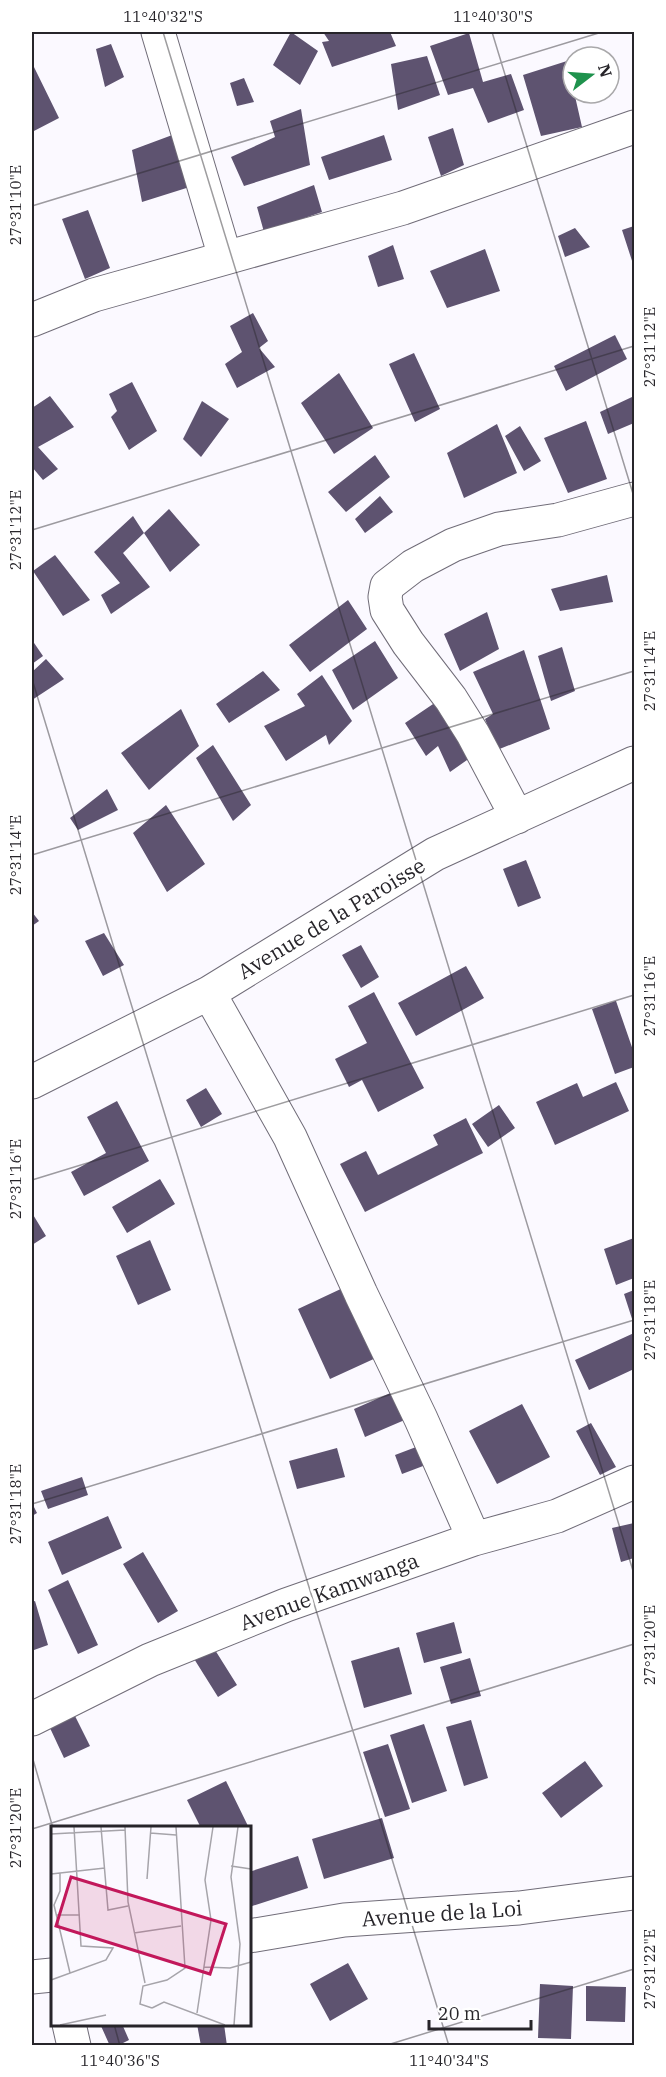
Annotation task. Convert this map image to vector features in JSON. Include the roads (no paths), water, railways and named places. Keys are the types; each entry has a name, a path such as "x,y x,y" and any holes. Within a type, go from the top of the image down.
{"street":[{"path":"158,32 225,257"},
{"path":"32,320 94,295 403,208 634,127"},
{"path":"517,817 473,734 451,699 408,643 387,610 385,597 387,586 413,566 453,545 499,529 558,520 634,499"},
{"name":"Avenue de la Paroisse","path":"32,1083 209,993 435,854 634,764"},
{"path":"209,993 290,1137 474,1539"},
{"name":"Avenue Kamwanga","path":"32,1719 150,1660 267,1612 474,1539 557,1516 634,1482"},
{"name":"Avenue de la Loi","path":"250,1936 344,1920 519,1908 634,1893"},
{"path":"32,1977 51,1975"},
{"path":"69,2026 74,2046"}]}
